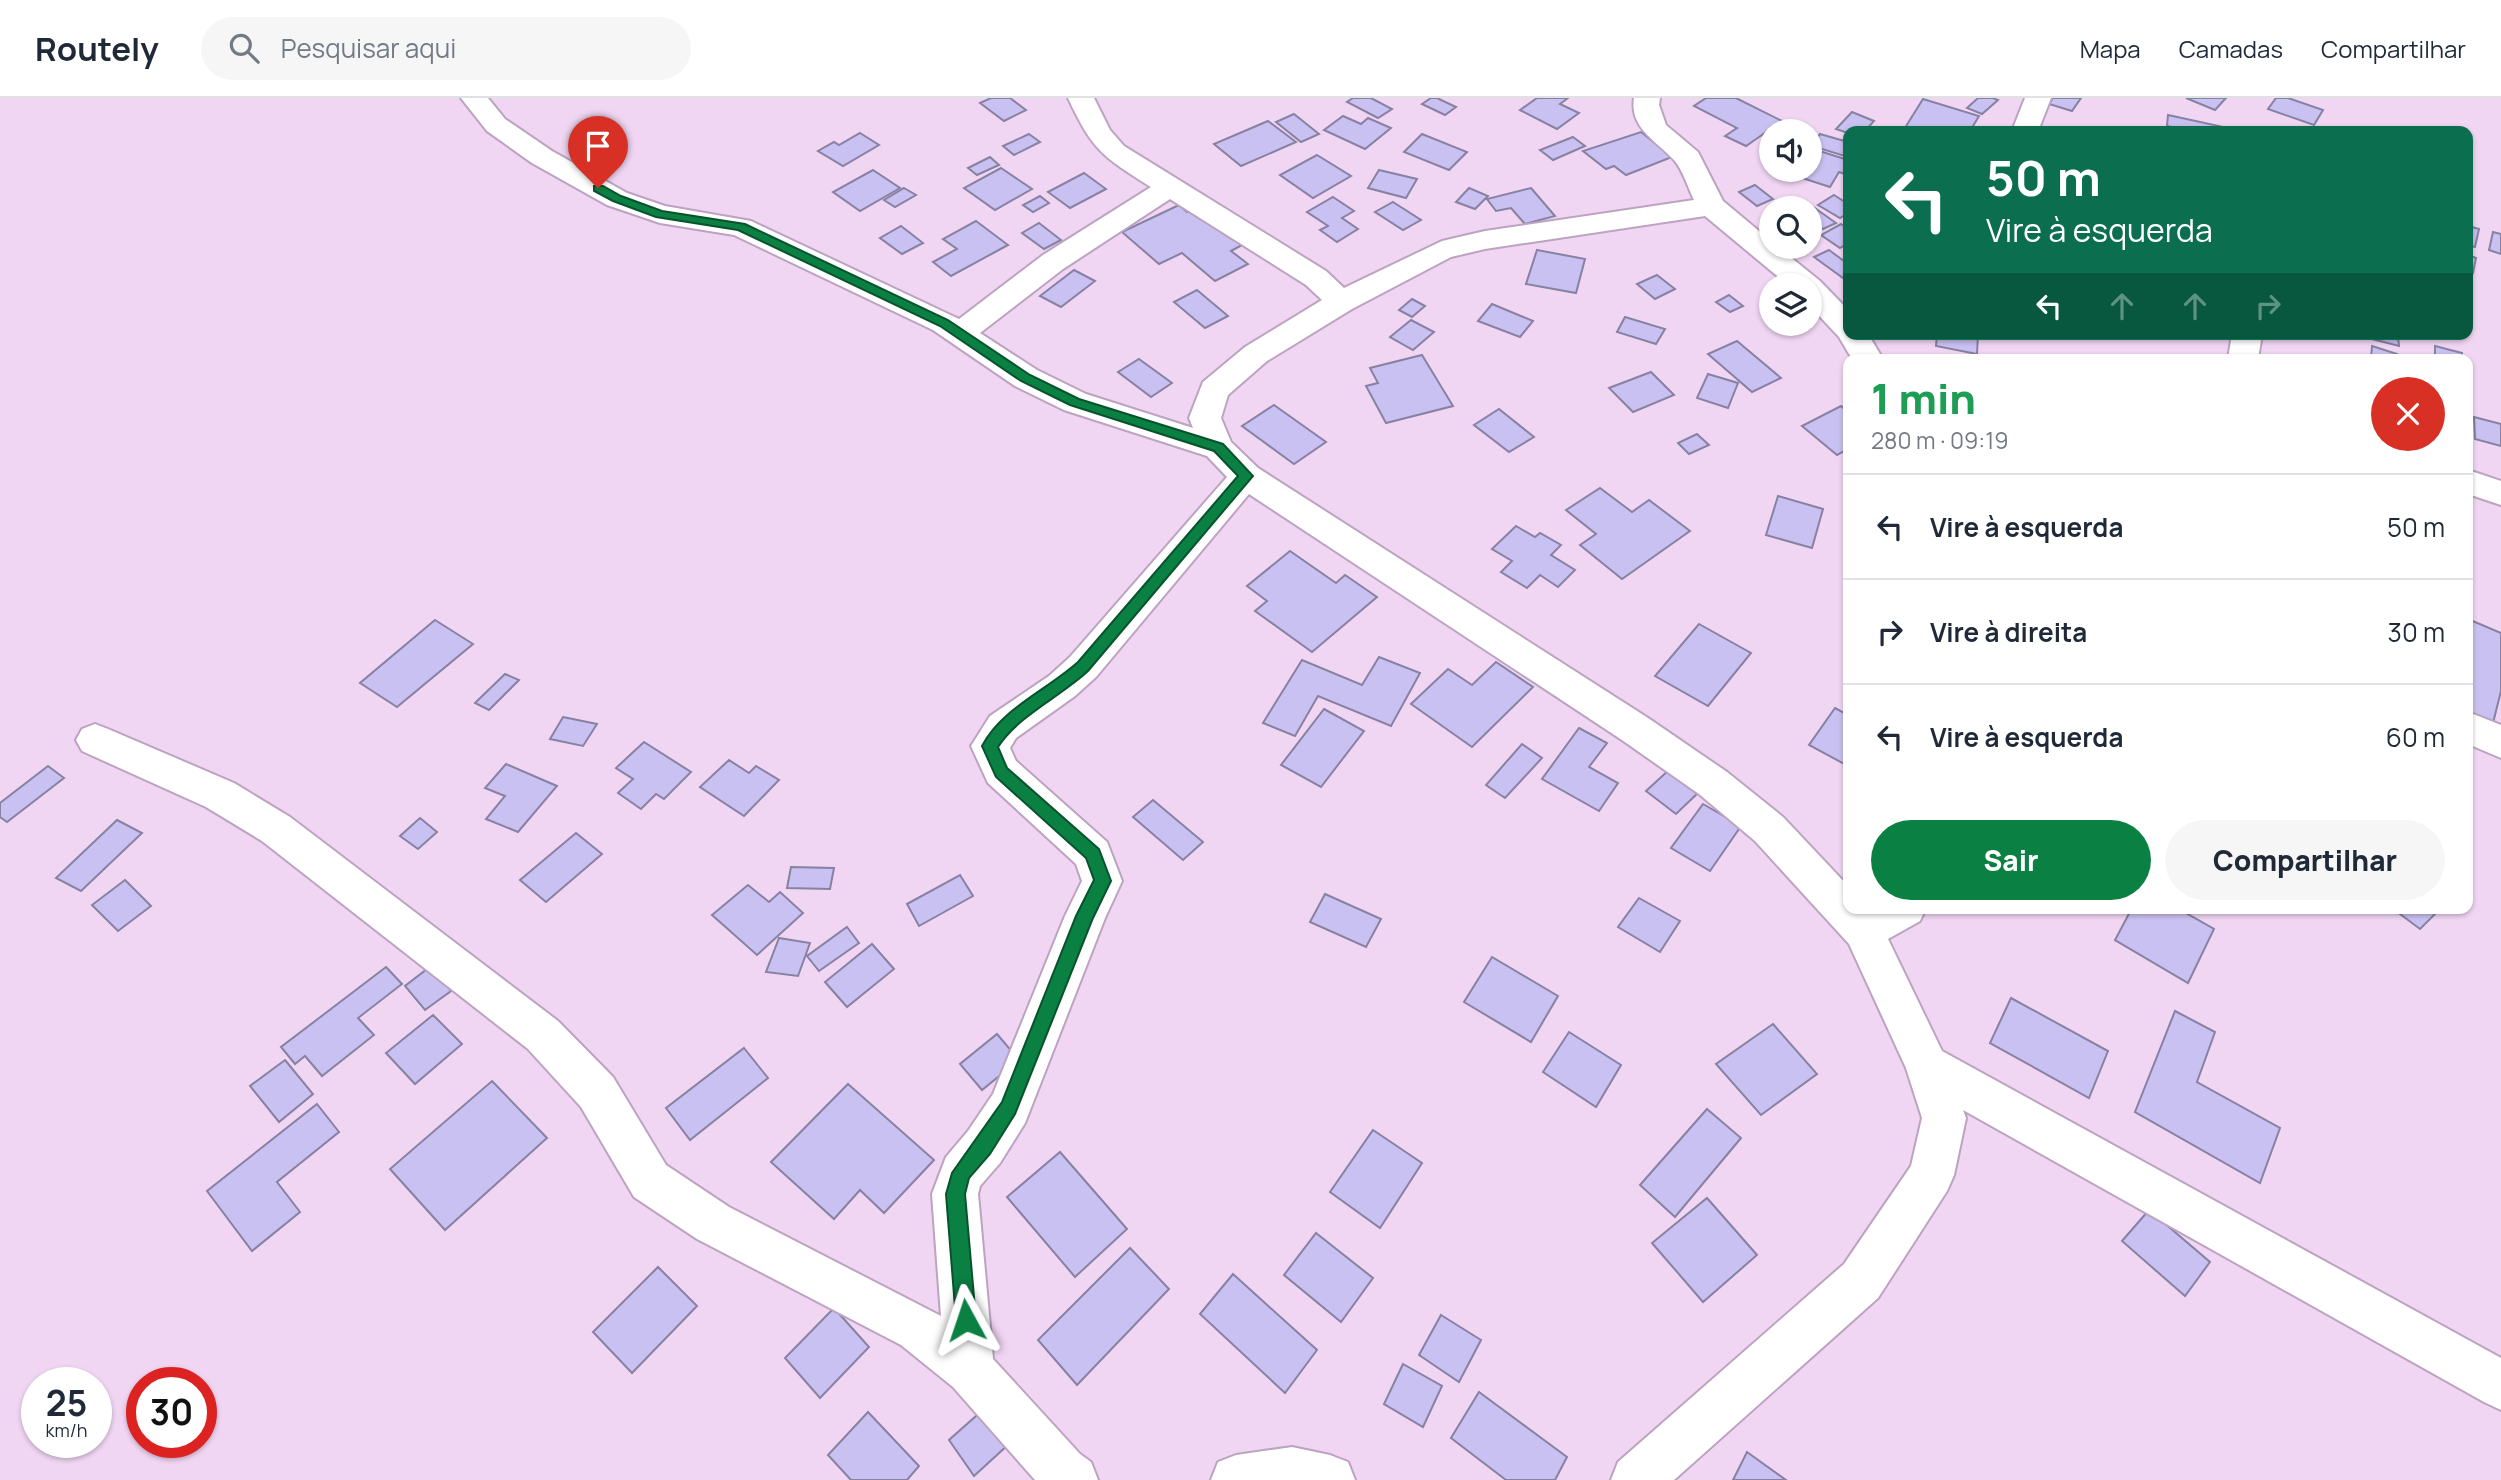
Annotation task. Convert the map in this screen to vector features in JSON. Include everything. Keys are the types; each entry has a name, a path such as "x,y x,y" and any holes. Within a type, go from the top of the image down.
{"street":[{"path":"474,98 496,125 542,157 617,199 660,214 741,227 944,323 1026,378 1075,402 1218,448"},
{"path":"1081,98 1098,133 1114,152 1316,278 1341,302"},
{"path":"1647,98 1646,105 1654,128 1688,158 1711,206 1792,273"},
{"path":"2028,126 2038,98"},
{"path":"959,334 1053,262 1170,187"},
{"path":"1711,206 1485,240 1442,250 1341,302 1256,354 1214,390 1205,418 1218,448 1246,476 1713,783 1769,829 1843,908"},
{"path":"1822,288 1843,286"},
{"path":"1822,301 1843,324"},
{"path":"970,1370 955,1194 962,1173 984,1147 1009,1108 1085,916 1102,881 1093,854 1002,772 990,746 1003,727 1062,686 1083,667 1246,476"},
{"path":"2473,484 2501,493"},
{"path":"2473,729 2501,742"},
{"path":"95,740 220,795 276,829 543,1035 597,1092 650,1181 713,1223 918,1328 970,1370 1062,1472 1073,1480"},
{"path":"1636,1480 1861,1281 1931,1175 1944,1118 1927,1066 1864,931 1848,914"},
{"path":"1864,931 1895,914"},
{"path":"1927,1066 2501,1385"},
{"path":"1236,1480 1292,1472 1330,1480"}],"building":[{"path":"991,98 1010,98 1026,110 1004,121 980,103"},
{"path":"1353,98 1371,98 1392,109 1378,118 1347,102"},
{"path":"1431,98 1456,107 1445,115 1422,104"},
{"path":"1537,98 1568,98 1560,104 1579,113 1557,129 1520,110"},
{"path":"1706,98 1736,98 1778,119 1759,119 1759,137 1746,146 1725,136 1737,128 1694,106"},
{"path":"1978,98 1998,100 1982,114 1967,108"},
{"path":"2053,98 2081,98 2072,111 2049,104"},
{"path":"2186,98 2226,98 2215,110"},
{"path":"2276,98 2288,98 2323,110 2314,125 2268,109"},
{"path":"1923,99 1979,116 1973,126 1906,126"},
{"path":"1852,112 1874,121 1870,126 1843,126 1843,131 1836,129"},
{"path":"1294,114 1319,134 1301,142 1276,122"},
{"path":"2168,115 2219,126 2167,126"},
{"path":"1343,116 1361,124 1368,118 1391,128 1365,149 1324,130"},
{"path":"1268,121 1296,142 1241,166 1214,144"},
{"path":"1641,132 1672,157 1626,175 1614,166 1606,169 1583,151"},
{"path":"860,133 879,145 843,166 818,151 834,142 839,145"},
{"path":"1029,134 1040,142 1014,155 1003,146"},
{"path":"1422,134 1467,152 1449,170 1404,152"},
{"path":"1822,135 1843,141 1843,155 1822,149"},
{"path":"1573,137 1585,146 1553,160 1540,150"},
{"path":"1822,152 1843,158 1843,173 1839,172 1830,187 1814,182 1822,182"},
{"path":"1317,155 1351,176 1313,198 1280,175"},
{"path":"990,157 999,165 977,175 968,168"},
{"path":"1001,168 1032,189 995,210 964,188"},
{"path":"873,170 900,188 860,211 833,192"},
{"path":"1379,170 1417,179 1406,198 1368,188"},
{"path":"1084,173 1106,189 1070,208 1048,192"},
{"path":"1755,185 1769,196 1759,196 1757,206 1739,192"},
{"path":"904,188 916,195 895,207 884,200"},
{"path":"1469,188 1488,196 1475,209 1456,202"},
{"path":"1531,188 1555,216 1525,224 1511,208 1496,211 1487,199"},
{"path":"1834,195 1843,201 1843,216 1840,218 1822,207 1822,202"},
{"path":"1040,196 1049,203 1033,212 1023,205"},
{"path":"1333,197 1354,211 1342,218 1358,229 1337,242 1320,230 1328,226 1307,212"},
{"path":"1393,202 1421,220 1403,230 1375,212"},
{"path":"1179,205 1187,212 1196,208 1242,245 1231,251 1248,264 1215,281 1182,253 1159,264 1122,232"},
{"path":"1822,213 1836,223 1822,228"},
{"path":"976,221 1008,245 951,276 933,262 957,249 943,239"},
{"path":"1039,223 1061,240 1044,249 1022,233"},
{"path":"1841,224 1843,246 1840,248 1822,234"},
{"path":"901,226 923,243 902,254 880,238"},
{"path":"2473,227 2479,229 2473,246"},
{"path":"2493,232 2501,234 2501,254 2489,250"},
{"path":"1537,250 1585,259 1576,293 1526,284"},
{"path":"1829,250 1843,260 1843,278 1817,259 1822,259 1822,253"},
{"path":"1074,270 1095,281 1061,307 1040,296"},
{"path":"1657,275 1675,289 1655,299 1637,284"},
{"path":"1197,290 1228,316 1205,328 1174,302"},
{"path":"1729,295 1743,306 1730,312 1716,302"},
{"path":"1412,299 1425,306 1412,317 1399,310"},
{"path":"1492,304 1533,321 1520,337 1478,321"},
{"path":"1625,317 1665,329 1656,344 1617,332"},
{"path":"1411,320 1434,332 1413,350 1390,337"},
{"path":"1936,340 1978,340 1977,354 1936,346"},
{"path":"2376,340 2398,340 2399,346"},
{"path":"1737,341 1781,378 1752,392 1708,354"},
{"path":"2372,346 2397,354 2371,354"},
{"path":"2435,346 2462,353 2462,354 2435,354"},
{"path":"1422,355 1453,406 1386,423 1366,386 1378,383 1370,368"},
{"path":"1139,359 1172,383 1151,397 1118,372"},
{"path":"1651,372 1674,395 1633,412 1609,388"},
{"path":"1708,374 1738,383 1728,408 1697,398"},
{"path":"1274,405 1326,442 1294,464 1242,426"},
{"path":"1841,406 1843,452 1837,455 1802,426"},
{"path":"1499,409 1534,437 1509,452 1474,425"},
{"path":"2474,417 2501,424 2501,446 2475,439"},
{"path":"1697,434 1709,445 1689,454 1678,443"},
{"path":"1600,488 1632,512 1649,500 1690,531 1622,579 1580,545 1596,534 1566,510"},
{"path":"1778,496 1823,509 1812,548 1766,535"},
{"path":"1516,526 1535,537 1540,533 1561,545 1551,555 1575,570 1558,587 1540,575 1527,588 1501,572 1512,561 1492,549"},
{"path":"1290,551 1336,583 1345,575 1377,597 1312,652 1255,611 1267,601 1247,586"},
{"path":"435,620 473,644 397,707 360,683"},
{"path":"2473,621 2501,633 2501,691 2493,723 2473,714"},
{"path":"1699,624 1751,653 1708,706 1655,676"},
{"path":"1379,657 1420,673 1391,726 1318,696 1295,736 1263,723 1302,660 1362,685"},
{"path":"1496,662 1533,687 1472,747 1411,704 1448,669 1472,685"},
{"path":"505,674 519,680 489,710 475,703"},
{"path":"1835,708 1843,712 1843,763 1809,745"},
{"path":"1324,709 1364,731 1321,787 1281,765"},
{"path":"563,717 597,724 583,746 550,739"},
{"path":"1579,728 1607,743 1589,767 1618,783 1599,811 1542,779"},
{"path":"644,742 691,772 664,799 656,794 641,809 618,793 633,779 616,768"},
{"path":"1522,744 1542,758 1505,798 1486,785"},
{"path":"729,760 749,773 756,766 779,780 744,816 700,787"},
{"path":"506,764 557,786 518,832 486,819 505,796 485,788"},
{"path":"48,766 64,778 7,822 0,817 0,803"},
{"path":"1671,768 1701,790 1676,814 1646,791"},
{"path":"1153,800 1203,842 1183,860 1133,817"},
{"path":"1703,804 1741,826 1710,871 1671,848"},
{"path":"420,818 437,832 418,849 400,836"},
{"path":"117,820 142,833 81,891 56,878"},
{"path":"576,833 602,854 546,902 520,880"},
{"path":"791,867 834,868 830,889 787,888"},
{"path":"960,875 973,896 919,926 907,904"},
{"path":"125,880 151,906 118,931 92,905"},
{"path":"748,885 769,902 780,892 803,913 757,955 712,915"},
{"path":"1325,894 1381,919 1366,947 1310,922"},
{"path":"1639,898 1680,921 1660,952 1618,927"},
{"path":"2129,914 2188,914 2214,929 2188,983 2115,940"},
{"path":"2400,914 2435,914 2420,929"},
{"path":"847,927 859,943 819,971 807,956"},
{"path":"779,938 810,943 798,976 766,972"},
{"path":"872,944 894,969 847,1007 825,982"},
{"path":"1492,957 1558,996 1531,1042 1464,1002"},
{"path":"431,966 451,991 425,1010 405,986"},
{"path":"386,967 402,984 358,1018 374,1035 322,1076 305,1056 295,1064 281,1047"},
{"path":"2011,998 2108,1051 2089,1098 1990,1043"},
{"path":"2175,1011 2215,1032 2197,1082 2280,1128 2260,1183 2135,1112"},
{"path":"433,1015 462,1044 415,1084 386,1053"},
{"path":"1773,1024 1817,1074 1761,1115 1716,1064"},
{"path":"1569,1032 1621,1065 1596,1107 1543,1072"},
{"path":"997,1034 1019,1060 982,1090 960,1064"},
{"path":"744,1048 768,1078 690,1140 666,1108"},
{"path":"285,1060 313,1094 279,1122 250,1086"},
{"path":"492,1081 547,1138 445,1230 390,1169"},
{"path":"848,1084 934,1160 884,1213 860,1190 834,1219 771,1162"},
{"path":"317,1104 339,1132 277,1182 300,1212 252,1251 207,1191"},
{"path":"1707,1109 1741,1138 1675,1217 1640,1185"},
{"path":"1373,1130 1422,1163 1380,1228 1330,1192"},
{"path":"1060,1152 1127,1229 1075,1277 1007,1197"},
{"path":"1707,1198 1757,1255 1703,1302 1652,1243"},
{"path":"2149,1210 2210,1262 2185,1296 2122,1241"},
{"path":"1316,1233 1373,1278 1341,1322 1284,1275"},
{"path":"1130,1248 1169,1289 1077,1385 1038,1340"},
{"path":"658,1267 697,1306 632,1373 593,1332"},
{"path":"1233,1274 1317,1350 1285,1393 1200,1314"},
{"path":"834,1308 869,1347 820,1398 785,1358"},
{"path":"1441,1315 1481,1340 1459,1382 1419,1355"},
{"path":"1403,1364 1442,1386 1423,1427 1384,1404"},
{"path":"1479,1392 1567,1457 1555,1480 1506,1480 1451,1438"},
{"path":"985,1408 1010,1443 974,1476 949,1440"},
{"path":"868,1412 919,1466 907,1480 851,1480 828,1455"},
{"path":"1747,1452 1786,1480 1733,1480"}],"route":[{"path":"598,188 617,199 660,214 741,227 944,323 1026,378 1075,402 1218,448 1246,476 1083,667 1062,686 1003,727 990,746 1002,772 1093,854 1102,881 1085,916 1009,1108 984,1147 962,1173 955,1194 966,1320"}]}
